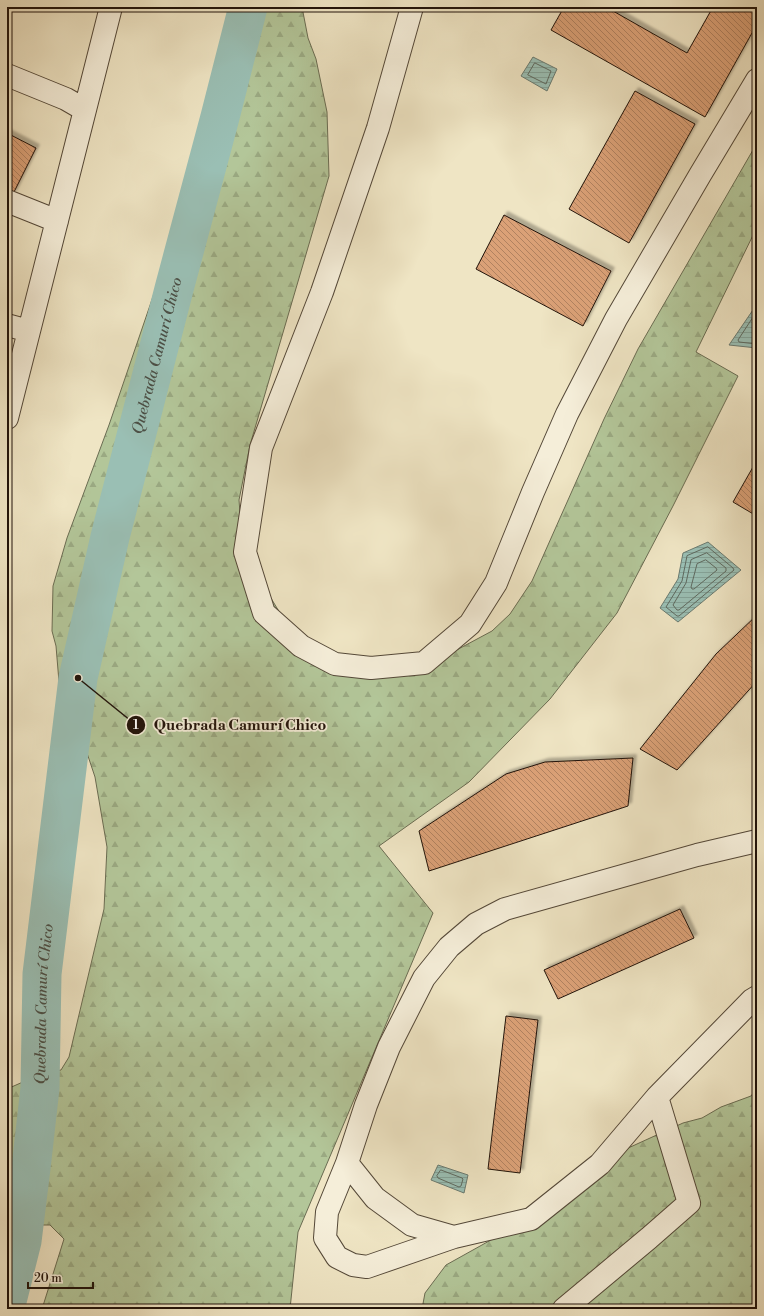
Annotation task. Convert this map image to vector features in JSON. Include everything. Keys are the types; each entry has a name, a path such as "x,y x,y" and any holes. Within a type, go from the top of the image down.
{"street":[{"path":"7,418 111,7"},
{"path":"412,7 378,128 322,292 261,448 245,552 264,613 301,646 335,664 371,668 424,663 470,624 496,583 567,414 616,319 757,80"},
{"path":"7,75 66,99 85,110"},
{"path":"7,201 57,221"},
{"path":"7,325 29,331"},
{"path":"757,841 697,855 505,909 476,924 449,947 424,978 389,1047 366,1105 347,1163 327,1212 325,1238 337,1257 352,1265 367,1267 454,1237 531,1219 600,1164 657,1097 752,1000 757,997"},
{"path":"564,1309 689,1203 657,1097"},
{"path":"347,1163 375,1198 412,1225 454,1237"}],"green space":[{"path":"242,7 302,7 308,38 316,59 327,112 329,176 250,445 239,500 243,552 283,618 339,663 451,653 492,631 510,614 532,581 604,419 638,349 757,143 757,227 696,352 738,376 673,506 617,613 550,699 469,782 379,846 433,913 298,1232 290,1309 42,1309 64,1239 50,1225 34,1225 7,1235 7,1089 41,1074 61,1070 69,1057 104,909 107,847 95,777 84,738 78,722 69,712 60,694 56,646 52,631 53,586 67,538 109,425 219,104 219,74"},
{"path":"757,1088 757,1309 422,1309 425,1293 446,1265 561,1201 626,1149 683,1123 702,1118 721,1107 751,1096"}],"water":[{"path":"533,57 557,69 547,91 521,76"},
{"path":"757,304 757,348 729,345"},
{"path":"708,542 741,570 678,622 660,608 678,579 683,553"},
{"path":"438,1165 468,1175 464,1193 431,1180"}],"building":[{"path":"564,7 606,7 687,53 713,7 757,7 757,24 705,117 551,30"},
{"path":"635,91 695,124 629,243 569,209"},
{"path":"7,133 36,148 13,194 7,191"},
{"path":"504,215 611,271 583,326 476,269"},
{"path":"757,460 757,512 755,515 733,502"},
{"path":"757,615 757,681 677,770 640,749 716,654"},
{"path":"633,758 628,806 429,871 419,831 506,774 545,762"},
{"path":"680,909 694,938 558,999 544,970"},
{"path":"506,1016 538,1020 520,1173 488,1169"}],"waterway":[{"name":"Quebrada Camurí Chico","path":"7,1301 22,1241 31,1168 40,1088 42,974 78,678 110,537 248,7"}],"place":[{"name":"Quebrada Camurí Chico","path":"78,678"}]}
